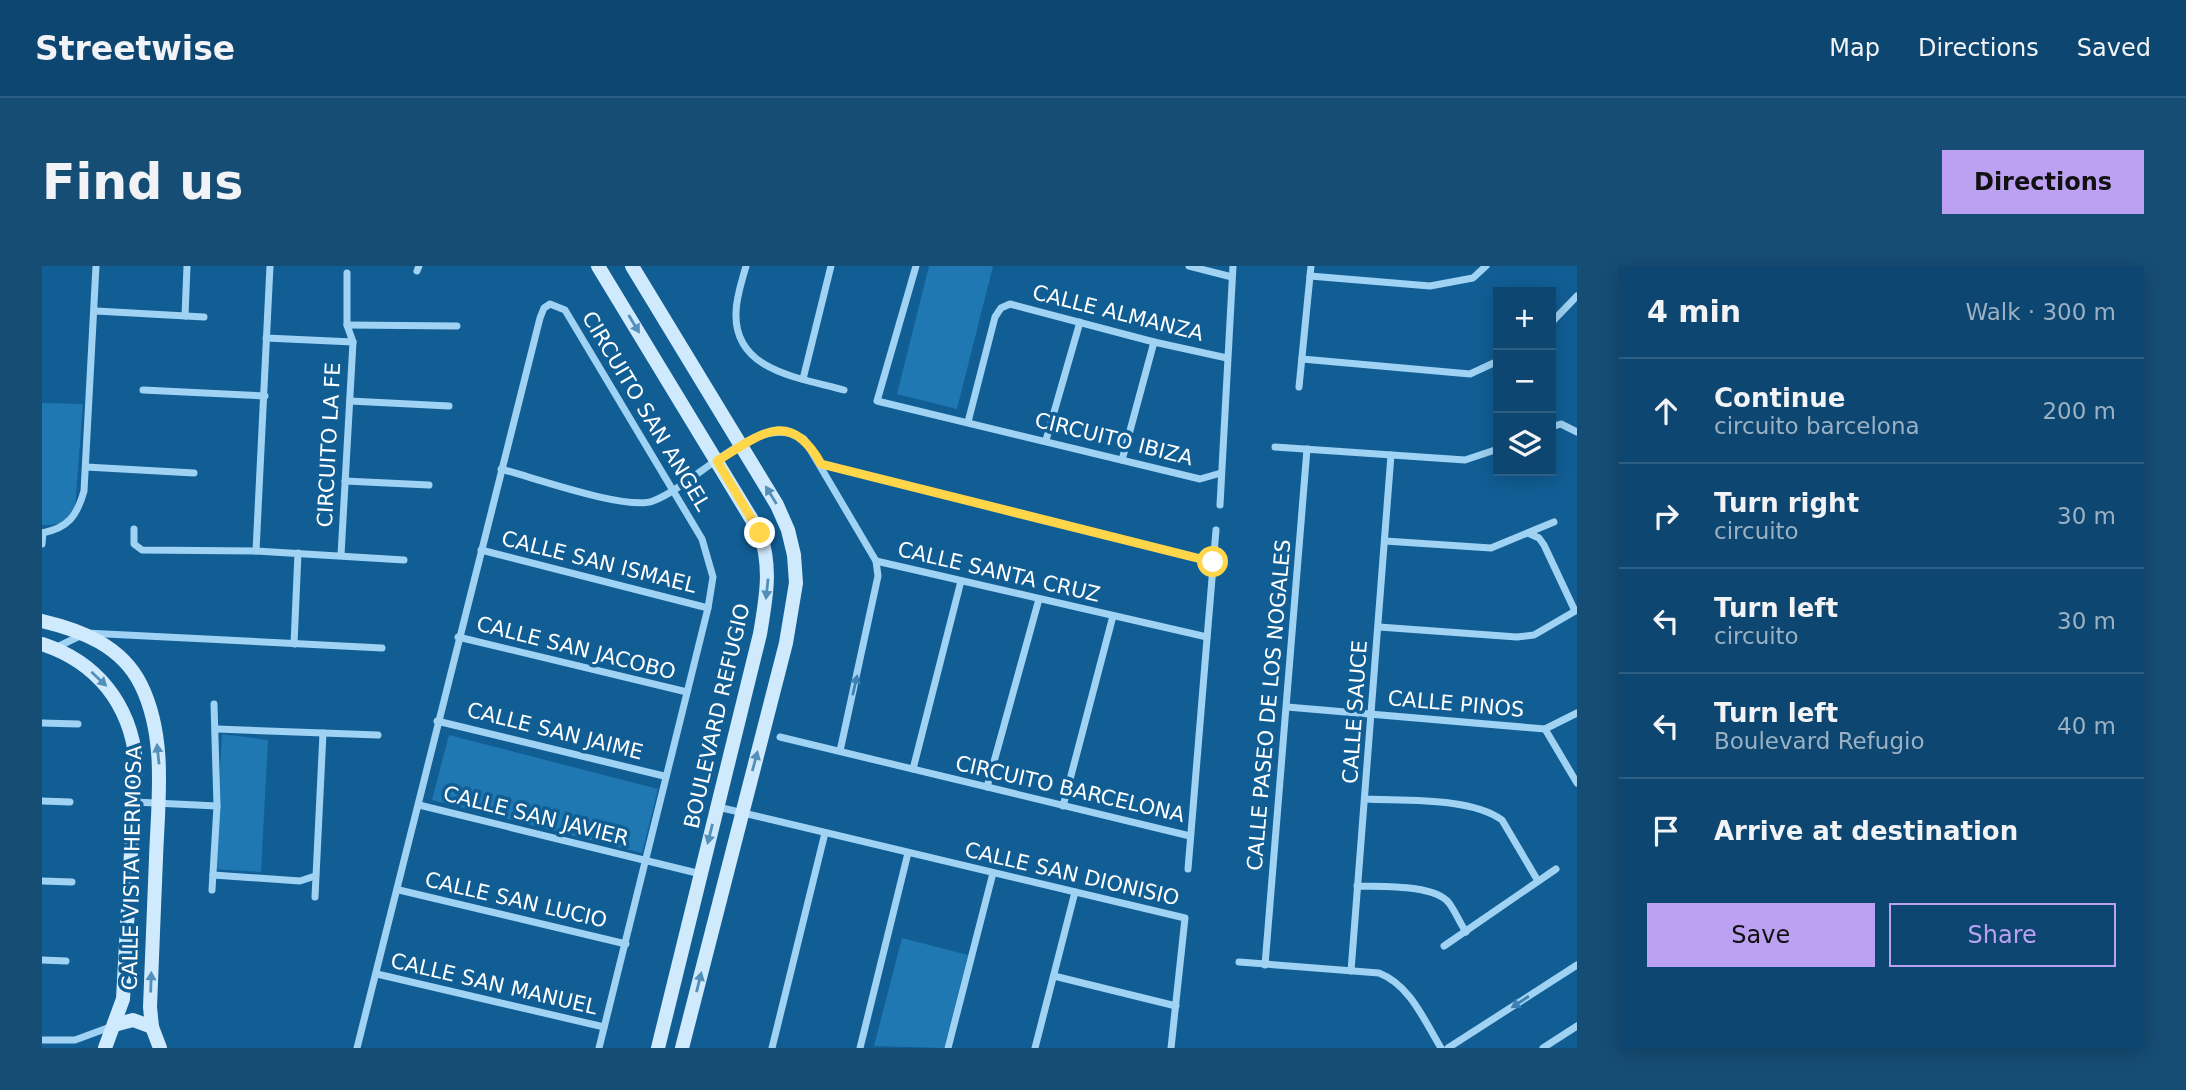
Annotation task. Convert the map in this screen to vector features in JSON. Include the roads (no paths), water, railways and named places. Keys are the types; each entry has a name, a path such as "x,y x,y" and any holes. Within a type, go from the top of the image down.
{"street":[{"path":"42,544 42,533 61,528 74,518 84,491 96,311 96,266"},
{"path":"185,316 187,266"},
{"path":"256,551 270,266"},
{"name":"BOULEVARD REFUGIO","path":"598,266 760,533 767,555 768,577 760,634 658,1048"},
{"path":"632,266 777,505 788,530 794,555 796,583 786,643 682,1048"},
{"path":"746,266 736,316 741,336 760,365 844,390"},
{"path":"803,379 831,266"},
{"name":"CIRCUITO IBIZA","path":"916,266 877,401 1200,479 1221,473 1233,266"},
{"path":"1189,266 1232,277"},
{"path":"1299,387 1311,266"},
{"path":"1310,276 1430,286 1473,278 1486,266"},
{"path":"347,273 347,325 353,342"},
{"path":"1556,318 1577,296"},
{"name":"CIRCUITO SAN ANGEL","path":"357,1048 399,890 437,721 540,318 547,305 554,304 565,310 702,539 713,577 708,608 664,776 599,1048"},
{"name":"CALLE ALMANZA","path":"968,422 995,317 1000,308 1010,304 1154,342 1227,358"},
{"path":"96,311 204,317"},
{"path":"1046,440 1080,322"},
{"path":"347,325 457,326"},
{"name":"CIRCUITO LA FE","path":"134,529 134,544 142,550 341,555 353,342 265,338"},
{"path":"1122,460 1154,342"},
{"path":"1302,359 1470,374 1493,362"},
{"path":"143,390 265,397"},
{"path":"350,401 449,405"},
{"path":"1556,427 1568,426 1577,432"},
{"path":"501,469 633,503 653,501 767,432 786,430 804,439 876,561 876,593 839,751"},
{"path":"1275,447 1465,460 1493,451"},
{"name":"CALLE PASEO DE LOS NOGALES","path":"1265,965 1307,449"},
{"name":"CALLE SAUCE","path":"1351,971 1373,715 1391,455"},
{"path":"821,464 1213,562"},
{"path":"86,467 194,473"},
{"path":"1220,505 1221,473"},
{"path":"345,481 429,485"},
{"path":"1385,541 1491,548 1555,522"},
{"name":"CIRCUITO BARCELONA","path":"780,737 1190,836 1216,530"},
{"path":"1379,627 1517,637 1534,635 1576,610 1544,545 1539,538 1530,534"},
{"name":"CALLE SAN ISMAEL","path":"481,550 708,608"},
{"name":"CIRCUITO LA FE","path":"294,644 298,553"},
{"path":"341,555 404,560"},
{"name":"CALLE SANTA CRUZ","path":"876,561 1113,616"},
{"path":"913,769 961,581"},
{"path":"986,787 1039,598"},
{"path":"1063,806 1113,616 1207,637"},
{"name":"CALLE VISTA HERMOSA","path":"42,621 86,633 128,665 141,684 157,745 158,803 150,1007 152,1027 160,1048"},
{"path":"48,646 86,633 382,648"},
{"name":"CALLE SAN JACOBO","path":"458,637 687,692"},
{"name":"CALLE VISTA HERMOSA","path":"48,646 70,656 102,680 126,713 135,749 122,999 105,1048"},
{"path":"212,890 217,806 217,729 214,704"},
{"name":"CALLE PINOS","path":"1287,707 1545,729 1577,713"},
{"name":"CALLE SAN JAIME","path":"437,721 664,776"},
{"path":"42,723 78,724"},
{"path":"217,729 378,735"},
{"path":"1545,729 1577,783"},
{"path":"314,897 323,733"},
{"path":"1366,799 1464,806 1493,813 1502,820 1538,881"},
{"path":"42,801 70,802"},
{"path":"134,802 217,806"},
{"name":"CALLE SAN JAVIER","path":"419,805 701,874"},
{"name":"CALLE SAN DIONISIO","path":"717,807 1185,918 1171,1048"},
{"path":"772,1048 825,833"},
{"path":"1188,869 1190,836"},
{"path":"860,1048 908,852"},
{"path":"1444,946 1556,869"},
{"path":"947,1048 993,873"},
{"path":"213,876 300,881 314,876"},
{"path":"42,881 72,882"},
{"path":"1357,886 1413,889 1440,895 1448,902 1466,932"},
{"name":"CALLE SAN LUCIO","path":"399,890 626,944"},
{"path":"1035,1048 1075,892"},
{"path":"42,960 66,961"},
{"path":"1239,962 1379,973 1401,985 1441,1048"},
{"path":"1448,1048 1577,965"},
{"name":"CALLE SAN MANUEL","path":"376,975 604,1027"},
{"path":"1054,976 1176,1006"},
{"path":"42,1040 75,1040 133,1020 152,1027"},
{"path":"1544,1048 1577,1026"}]}
